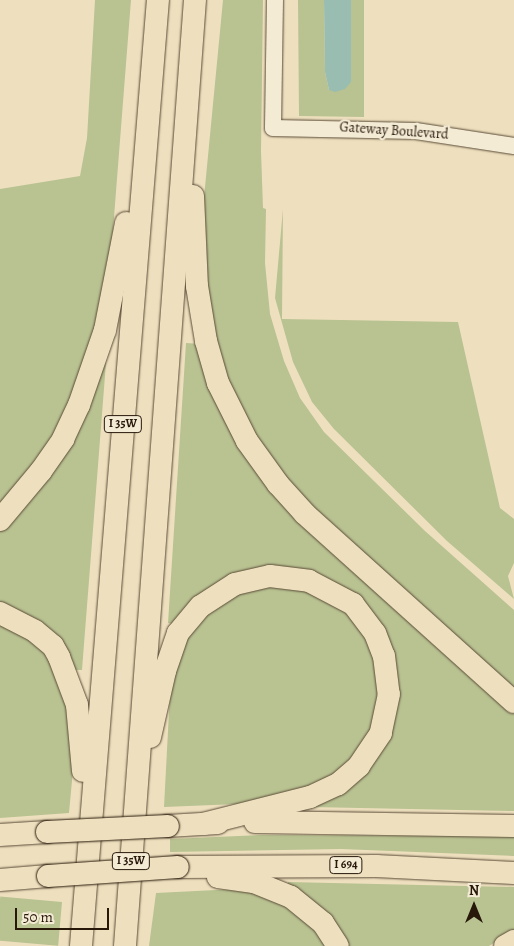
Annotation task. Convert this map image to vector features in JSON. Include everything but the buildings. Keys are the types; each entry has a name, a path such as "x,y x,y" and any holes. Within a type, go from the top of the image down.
{"highway":[{"name":"I 35W","path":"127,943 195,0"},
{"path":"201,0 199,120 193,200 194,250 202,324 214,369 228,406 261,462 305,514 514,702"},
{"name":"I 35W","path":"81,946 158,1"},
{"path":"0,520 63,439 98,352 125,230 158,1"},
{"path":"137,787 173,645 184,624 201,606 235,584 270,576 309,581 344,597 369,623 384,656 389,694 376,743 351,774 326,791 294,803 246,811 202,824"},
{"path":"0,613 25,624 53,646 70,681 80,720 89,848"},
{"path":"0,835 22,832 291,821 514,826"},
{"path":"0,828 22,832"},
{"name":"I 694","path":"2,880 178,867 376,866 514,873"},
{"path":"178,867 254,882 281,891 313,913 338,946"},
{"path":"76,946 85,896"},
{"path":"505,946 514,941"}],"street":[{"name":"Gateway Boulevard","path":"276,0 273,128 416,131 514,146"}],"green space":[{"path":"95,0 131,0 109,281 103,309 63,422 0,509 0,189 80,176 87,138"},
{"path":"223,0 263,0 261,151 263,208 266,209 265,263 270,314 284,361 300,398 324,432 425,531 514,610 514,695 296,494 273,466 223,378 200,239"},
{"path":"298,0 324,0 325,72 329,90 351,82 351,0 364,0 364,117 299,116"},
{"path":"283,209 282,319 458,322 500,508 514,519 514,563 508,576 514,599 447,541 334,429 312,402 293,362 275,298"},
{"path":"186,343 201,344 238,436 514,711 514,811 310,807 377,752 379,628 286,570 177,624 168,623"},
{"path":"100,363 106,363 82,670 70,670 0,607 0,525"},
{"path":"248,586 310,588 360,623 383,681 370,737 336,777 259,803 164,807 171,674 197,619"},
{"path":"0,620 39,643 67,690 73,770 69,813 0,818"},
{"path":"260,835 514,836 514,856 341,849 170,852 170,839"},
{"path":"288,882 514,887 514,931 489,946 343,946 288,887"},
{"path":"236,889 256,891 305,914 328,946 149,946 156,893"},
{"path":"0,897 62,902 58,946 0,941"}],"water":[{"path":"324,0 351,0 351,82 345,89 335,92 329,90 325,72"}]}
